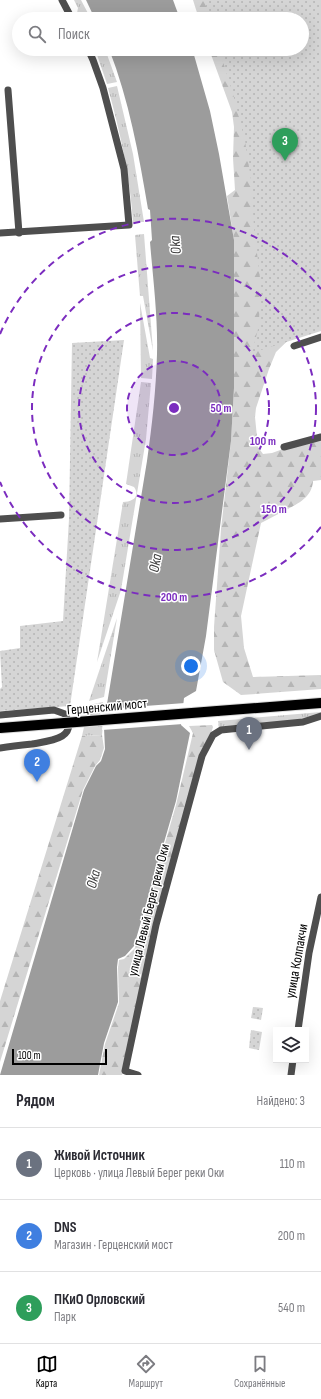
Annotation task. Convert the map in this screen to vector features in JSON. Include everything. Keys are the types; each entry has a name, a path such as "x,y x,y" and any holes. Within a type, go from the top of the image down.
{"main road":[{"name":"Герценский мост","path":"0,728 321,703"}],"street":[{"path":"62,0 68,12"},
{"path":"0,233 129,225 124,169 103,88 91,56"},
{"path":"8,90 19,233"},
{"path":"294,346 321,337"},
{"path":"284,447 321,437"},
{"path":"0,518 61,515"},
{"path":"0,715 54,710 65,714 68,723 66,732 60,738 0,748"},
{"name":"улица Левый Берег реки Оки","path":"138,1075 125,1071 156,925 202,756 208,744 213,735 221,730 304,722 321,716"},
{"name":"улица Колпакчи","path":"298,1027 309,953 321,897"},
{"path":"291,1075 293,1063"}],"green space":[{"path":"74,0 81,0 87,12 77,12 78,8"},
{"path":"193,0 245,0 242,12 197,12"},
{"path":"204,0 321,0 321,331 252,353 259,325 260,278 254,228 251,180 245,141 221,56 309,56 309,12 208,12"},
{"path":"97,56 108,56 117,82 107,84"},
{"path":"212,56 302,56 303,326 276,352 256,408 255,417 258,447 263,454 272,453 294,445 321,441 321,480 313,481 310,492 299,503 261,523 241,616 244,648 253,677 321,675 321,689 241,695 223,682 214,650 214,627 221,529 231,441 234,388 234,240 227,196 235,190 233,158 234,127 232,112"},
{"path":"117,86 133,154 144,222 133,222 130,188 124,154 108,88"},
{"path":"144,234 153,351 143,296 140,296 135,235"},
{"path":"140,303 150,358 153,359 152,379 141,378"},
{"path":"124,340 70,706 0,711 0,689 2,687 0,651 20,648 20,626 63,621 69,519 72,343"},
{"path":"141,382 151,383 146,439 121,590 97,662 123,502 130,501 136,496 134,487 126,484"},
{"path":"117,618 104,697 89,701"},
{"path":"103,702 100,714 104,714 102,735 82,736 89,705"},
{"path":"321,712 321,714 305,720 219,728 218,721"},
{"path":"212,725 213,727 154,925 122,1075 99,1075 105,1044 119,1003 119,960 124,959 135,948 176,805 193,733 189,726"},
{"path":"102,735 104,748 100,760 95,766 83,790 0,1062 0,1001 82,736"},
{"path":"253,1007 263,1008 261,1020 251,1018"},
{"path":"251,1030 262,1032 259,1050 249,1048"}],"water":[{"path":"86,0 173,0 177,12 92,12"},
{"name":"Oka","path":"112,56 194,56 210,111 234,240 234,388 231,441 206,636 196,691 184,698 181,725 190,733 176,801 134,946 125,956 118,959 118,1002 104,1043 98,1075 0,1075 84,790 96,766 101,761 105,749 104,728 107,704 147,461 152,421 156,381 157,326 150,242 152,240 150,210 148,209 128,108"}],"pier":[{"path":"185,703 183,724 102,730 105,709"}],"place":[{"name":"ПКиО Орловский","path":"285,161"},
{"name":"Живой Источник","path":"249,750"},
{"name":"DNS","path":"37,782"}]}
